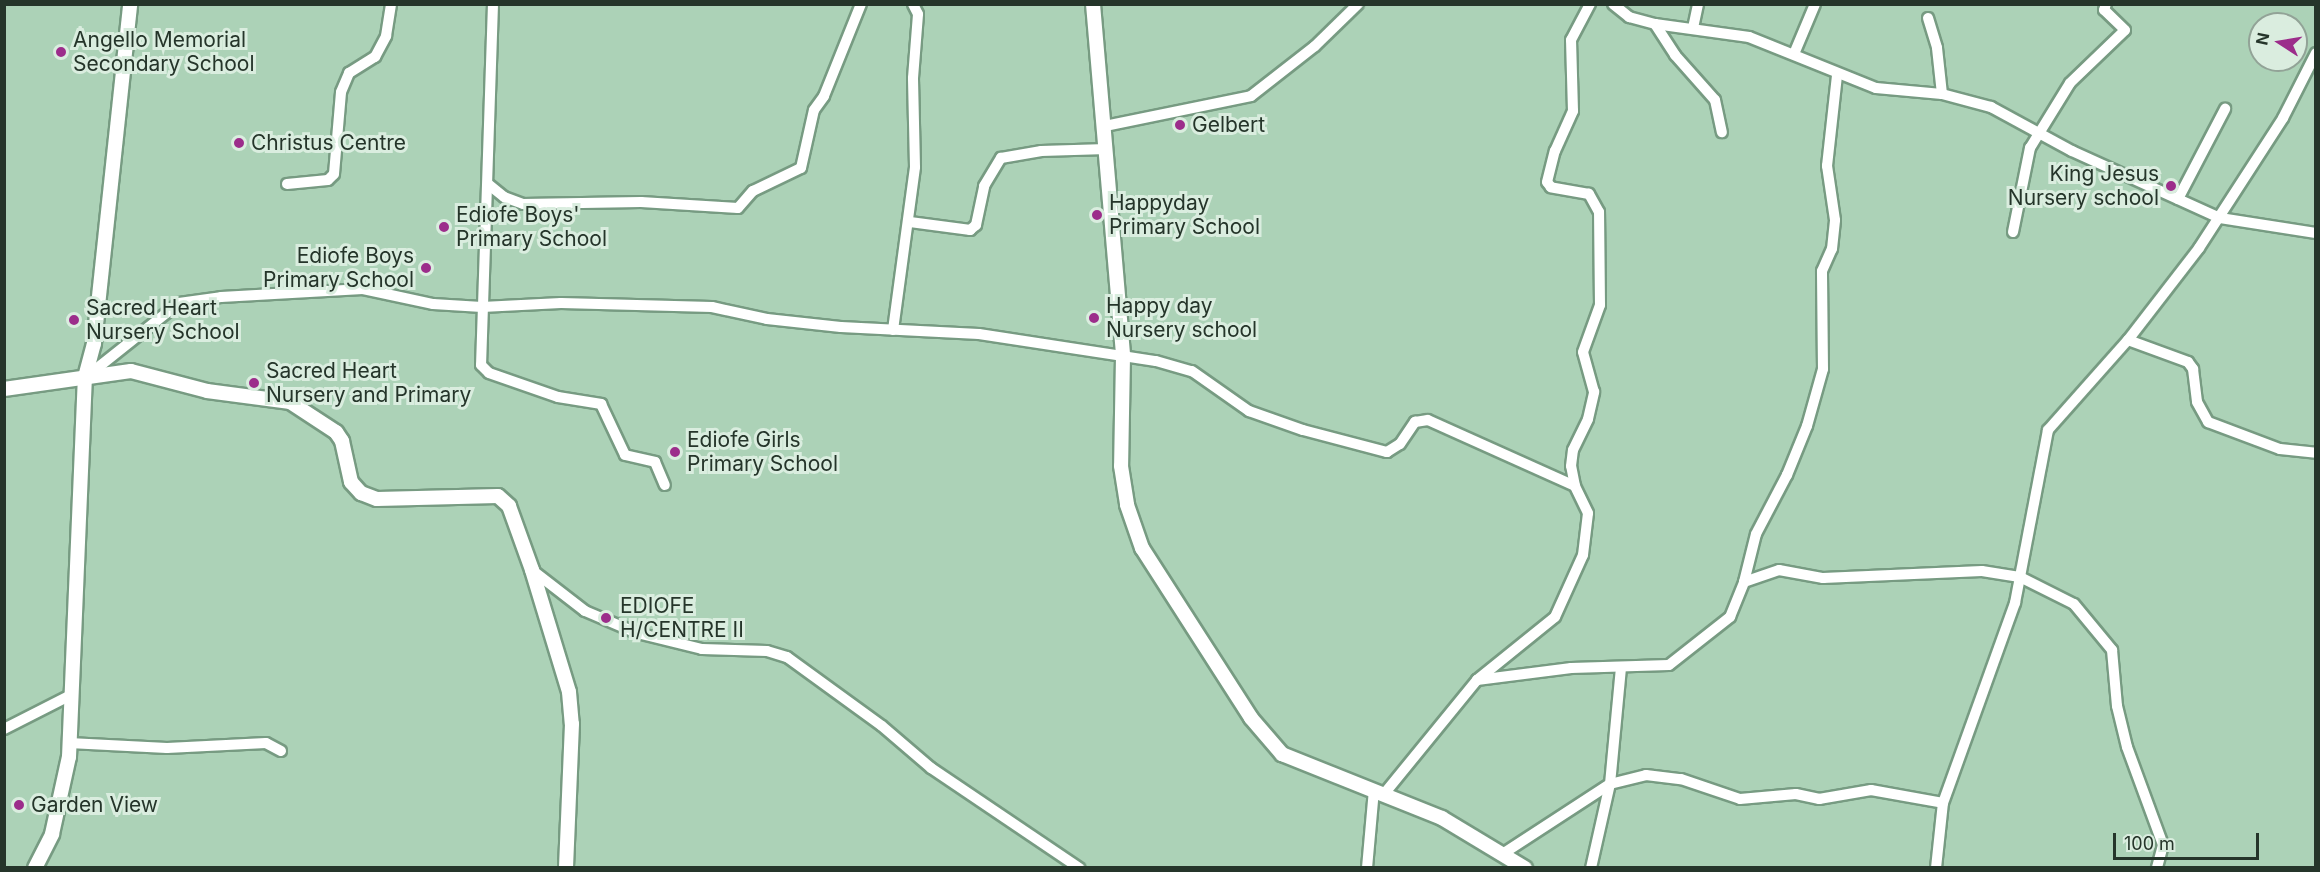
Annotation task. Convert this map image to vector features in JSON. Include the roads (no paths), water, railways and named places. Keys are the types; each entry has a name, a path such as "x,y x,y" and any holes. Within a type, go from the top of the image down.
{"street":[{"path":"35,867 52,834 69,743 85,377 94,343 130,4"},
{"path":"287,184 328,180 334,174 341,92 349,73 375,57 386,36 391,4"},
{"path":"493,4 482,307 484,370 558,397 601,404 614,424 625,455 655,462 665,485"},
{"path":"488,184 504,197 524,204 641,202 738,208 753,191 801,168 814,110 824,96 861,4"},
{"path":"893,330 899,301 899,274 910,222 915,168 913,78 918,14 913,4"},
{"path":"1092,4 1105,126 1123,356 1121,466 1127,505 1142,548 1263,736 1282,754 1442,818 1525,867"},
{"path":"1105,126 1251,96 1315,45 1358,4"},
{"path":"1367,867 1379,792 1477,680 1555,617 1566,598 1583,555 1588,513 1575,486 1573,450 1588,419 1594,392 1582,352 1600,305 1599,212 1589,194 1551,187 1547,182 1555,151 1573,111 1571,40 1590,4"},
{"path":"1613,4 1629,17 1655,24 1737,33 1794,54 1837,76 1887,90 1942,94 1991,107 2039,131 2072,152 2220,218 2316,233"},
{"path":"1693,28 1698,4"},
{"path":"1794,54 1815,4"},
{"path":"2013,232 2025,161 2039,131 2070,83 2125,30 2104,10 2106,4"},
{"path":"1928,18 1937,48 1942,94"},
{"path":"1655,24 1675,55 1715,100 1722,132"},
{"path":"1936,867 1943,803 2006,636 2020,577 2048,430 2128,340 2220,218 2283,118 2316,53"},
{"path":"1477,680 1571,668 1656,667 1678,661 1730,617 1744,582 1756,534 1788,475 1819,391 1823,369 1822,271 1834,237 1827,166 1837,76"},
{"path":"2178,199 2225,109"},
{"path":"910,222 970,230 976,225 984,186 1001,158 1041,151 1107,149"},
{"path":"85,377 178,303 221,297 363,289 433,304 482,307 561,303 712,307 767,319 893,330 979,334 1123,356 1192,371 1261,417 1378,452 1396,448 1415,422 1428,420 1575,486"},
{"path":"2128,340 2188,362 2193,369 2197,402 2208,422 2280,449 2316,453"},
{"path":"4,389 131,371 207,392 290,402 336,432 342,441 351,482 361,493 376,499 498,496 509,506 532,570 569,692 572,724 566,867"},
{"path":"532,570 585,611 637,633 702,649 767,651 787,657 882,726 931,768 1079,867"},
{"path":"1744,582 1779,570 1823,578 1982,571 2020,577 2074,604 2112,650 2117,706 2127,747 2163,845 2157,867"},
{"path":"1591,867 1610,784 1621,668"},
{"path":"4,729 72,695"},
{"path":"69,743 167,748 266,744 281,751"},
{"path":"1504,853 1610,784 1657,775 1704,785 1740,799 1796,794 1819,800 1871,790 1943,803"}],"place":[{"name":"Angello Memorial Secondary School","path":"61,52"},
{"name":"Gelbert","path":"1180,125"},
{"name":"Christus Centre","path":"239,143"},
{"name":"King Jesus Nursery school","path":"2171,186"},
{"name":"Happyday Primary School","path":"1097,215"},
{"name":"Ediofe Boys' Primary School","path":"444,227"},
{"name":"Ediofe Boys Primary School","path":"426,268"},
{"name":"Happy day Nursery school","path":"1094,318"},
{"name":"Sacred Heart Nursery School","path":"74,320"},
{"name":"Sacred Heart Nursery and Primary","path":"254,383"},
{"name":"Ediofe Girls Primary School","path":"675,452"},
{"name":"EDIOFE H/CENTRE II","path":"606,618"},
{"name":"Garden View","path":"19,805"}]}
